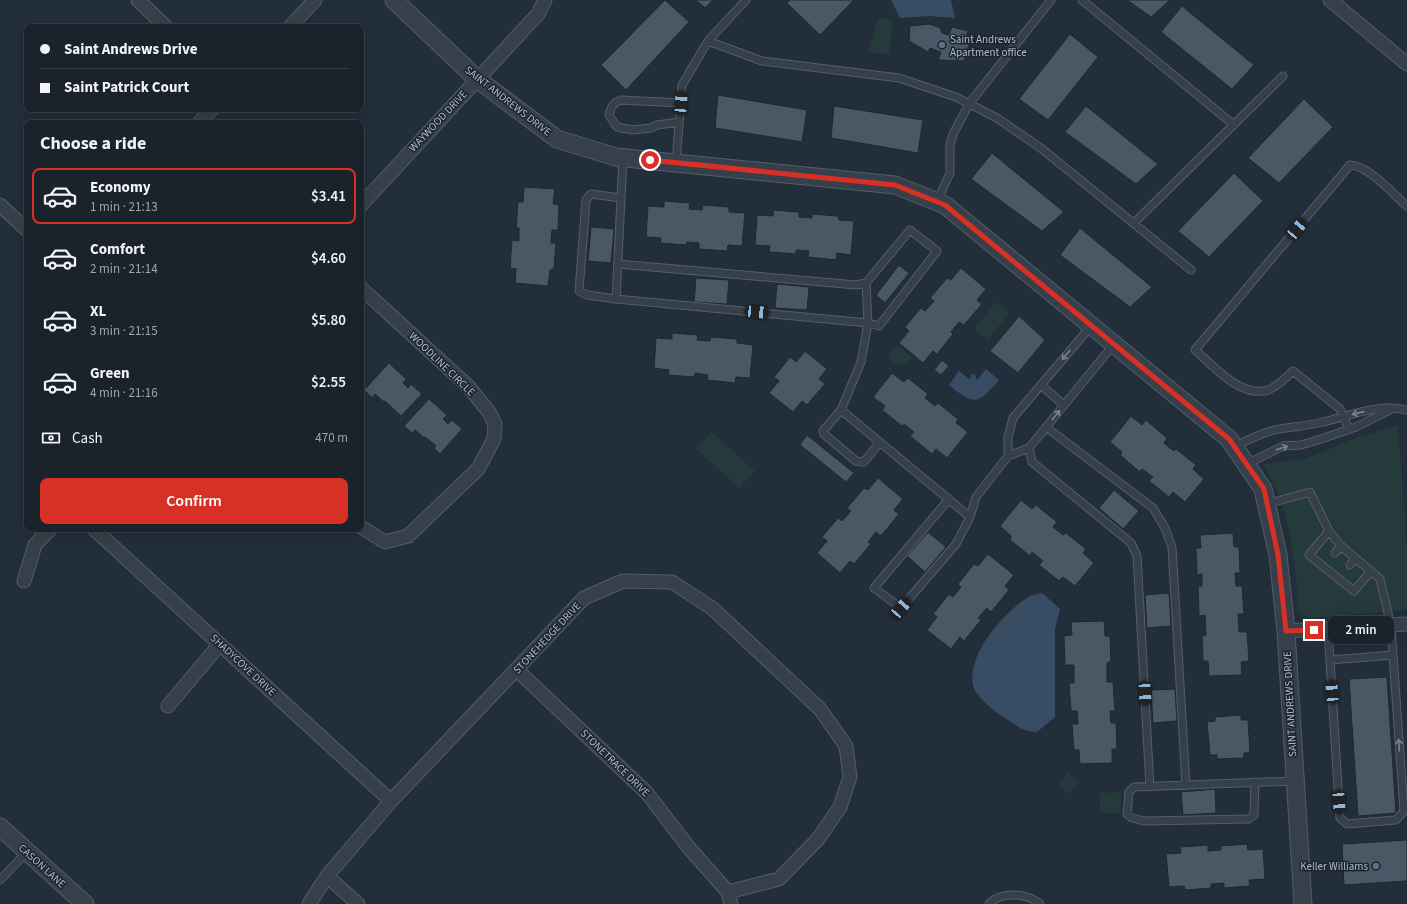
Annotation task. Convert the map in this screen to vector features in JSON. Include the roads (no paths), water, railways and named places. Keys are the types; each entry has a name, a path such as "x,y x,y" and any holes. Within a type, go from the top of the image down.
{"street":[{"path":"138,0 163,24"},
{"path":"293,24 315,0"},
{"name":"SAINT ANDREWS DRIVE","path":"394,0 477,79 557,139 623,158 895,185 945,205 1229,439 1264,489 1278,555 1286,631 1294,781 1303,904"},
{"name":"WAYWOOD DRIVE","path":"364,202 538,14 545,0"},
{"path":"1330,0 1407,64"},
{"path":"202,120 209,112"},
{"path":"0,205 24,227"},
{"name":"WOODLINE CIRCLE","path":"364,291 468,386 490,412 495,424 494,439 478,469 408,536 386,542 364,529"},
{"path":"24,581 35,545 47,532"},
{"name":"SHADYCOVE DRIVE","path":"97,532 391,801"},
{"name":"STONEHEDGE DRIVE","path":"310,904 327,876 391,801 584,598 623,581 672,582 712,608 820,709 846,746 850,777 840,807 818,839 779,879 729,898"},
{"path":"1286,631 1407,624"},
{"path":"168,706 220,644"},
{"name":"STONETRACE DRIVE","path":"517,670 647,793 729,898"},
{"name":"CASON LANE","path":"0,827 85,904"},
{"path":"327,876 358,904"}],"lane":[{"path":"676,163 682,85 708,41 746,0"},
{"path":"937,202 950,173 950,144 954,132 969,104 1052,0"},
{"path":"1082,0 1234,125"},
{"path":"708,41 762,61 899,78 956,97 997,118 1042,149 1191,270"},
{"path":"1134,223 1283,76"},
{"path":"679,122 657,125 651,128 632,130 617,127 609,115 611,107 615,102 621,100 681,103"},
{"path":"616,299 623,158"},
{"path":"1349,429 1340,409 1293,371 1266,391 1249,391 1235,384 1195,350 1350,165 1358,165 1367,171 1407,206"},
{"path":"618,264 856,285 866,283 910,230 937,252 878,326 868,323 587,295 579,290 586,200 591,194 621,198"},
{"path":"866,283 868,323 861,362 841,410 823,431 824,434 840,448 856,461 860,462 864,462 880,442"},
{"path":"1008,456 1008,437 1013,418 1092,326"},
{"path":"949,499 874,588 901,608 956,544 970,517 976,497 1008,456 1029,448 1114,344"},
{"path":"1041,385 1064,405"},
{"path":"1246,464 1283,446 1301,445 1349,429 1396,407"},
{"path":"1234,447 1253,437 1274,430 1307,426 1376,409 1396,407 1407,410"},
{"path":"841,410 970,517"},
{"path":"1046,427 1153,508 1165,528 1172,547 1186,786"},
{"path":"1029,448 1032,462 1131,543 1137,556 1150,786"},
{"path":"1267,504 1310,492 1329,531 1341,546 1380,579 1391,626 1404,811 1396,820 1347,824 1340,818 1328,629"},
{"path":"1329,531 1309,555 1325,564 1354,591 1371,571"},
{"path":"1335,553 1341,546"},
{"path":"1350,565 1355,558"},
{"path":"1330,660 1393,655"},
{"path":"1255,782 1254,815 1249,819 1144,822 1126,814 1129,792 1134,787 1186,786 1255,782 1294,781"},
{"path":"0,880 27,852"},
{"path":"989,904 993,899 1012,894 1040,904"}],"water":[{"path":"891,0 951,0 955,18 929,16 900,18"},
{"path":"986,369 999,380 986,394 976,400 965,397 949,385 959,371 970,380 971,375 975,374 977,380"},
{"path":"1042,593 1060,609 1055,629 1055,717 1037,732 1018,727 985,702 974,689 973,673 981,647 998,623 1018,604 1028,597"}],"place":[{"name":"Saint Andrews Apartment office","path":"942,45"},
{"name":"Keller Williams","path":"1376,866"}]}
